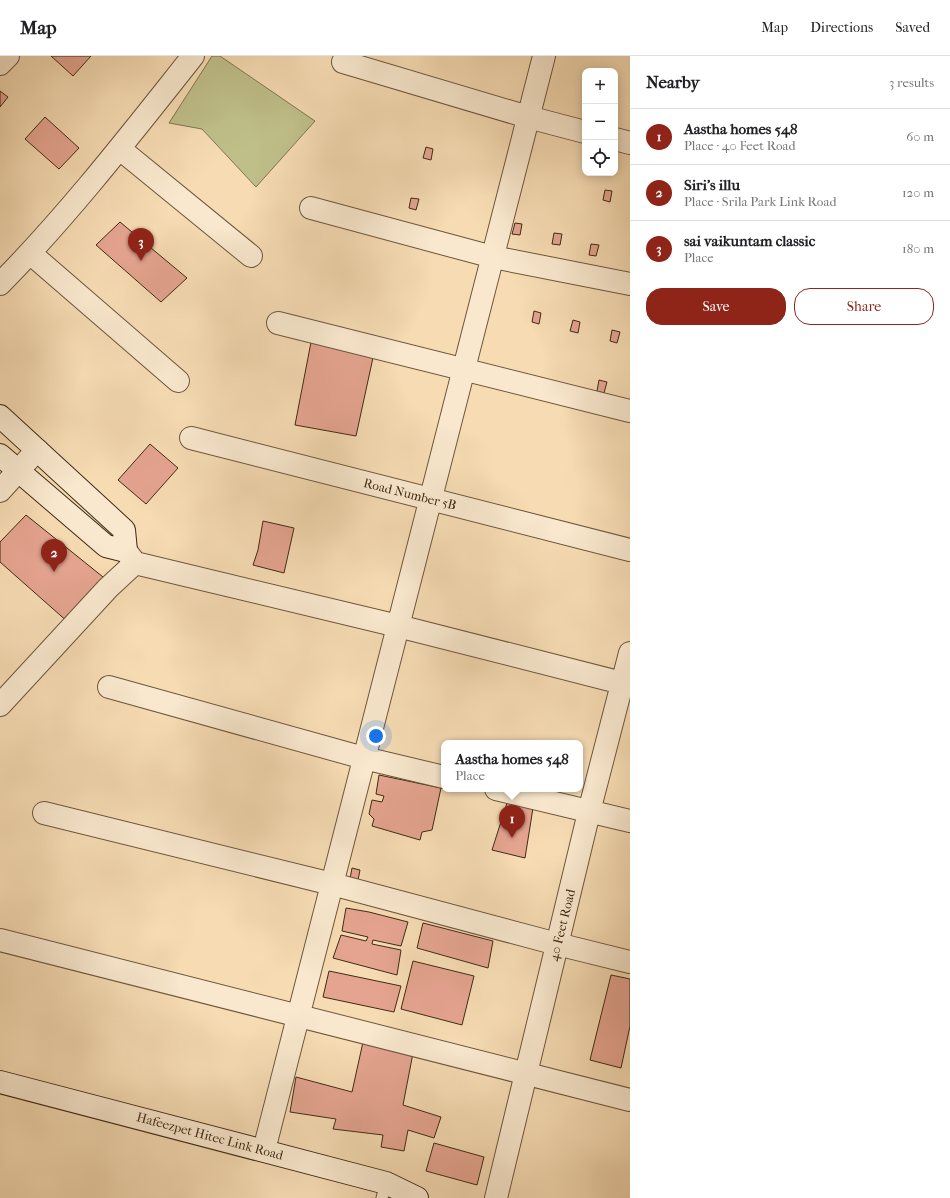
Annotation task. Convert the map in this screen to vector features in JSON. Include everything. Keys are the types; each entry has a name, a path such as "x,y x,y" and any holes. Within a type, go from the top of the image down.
{"street":[{"path":"0,64 8,56"},
{"path":"0,284 30,253 120,148 193,56"},
{"path":"264,1150 544,56"},
{"path":"343,62 528,117 582,131"},
{"path":"618,140 630,143"},
{"path":"120,148 251,256"},
{"path":"311,208 493,257 630,284"},
{"path":"30,253 178,381"},
{"path":"278,323 630,411"},
{"path":"0,416 124,530 131,557"},
{"name":"Road Number 5B","path":"191,438 630,550"},
{"path":"0,491 37,450"},
{"path":"0,455 106,546 131,557 626,684"},
{"path":"0,705 108,588 131,557"},
{"name":"40 Feet Road","path":"496,1198 590,811 626,684 630,653"},
{"path":"109,688 364,758 441,776"},
{"path":"509,792 630,821"},
{"path":"44,812 332,884 630,962"},
{"path":"0,940 630,1100"},
{"name":"Hafeezpet Hitec Link Road","path":"0,1082 264,1150 384,1190 417,1198"}],"green space":[{"path":"212,56 220,56 315,121 256,187 202,129 169,123"}],"building":[{"path":"51,56 91,56 73,76"},
{"path":"0,91 8,97 0,107"},
{"path":"45,117 79,148 59,169 25,139"},
{"path":"426,147 433,149 431,160 423,158"},
{"path":"605,190 612,191 610,202 603,200"},
{"path":"411,198 419,199 416,210 409,208"},
{"path":"120,222 187,278 161,302 96,245"},
{"path":"515,223 522,224 520,235 512,234"},
{"path":"554,233 562,234 560,245 552,244"},
{"path":"591,244 599,245 596,256 589,255"},
{"path":"534,311 541,313 539,324 532,322"},
{"path":"573,320 580,322 578,333 570,331"},
{"path":"612,330 620,332 617,343 610,341"},
{"path":"312,337 374,353 356,436 295,425"},
{"path":"599,380 607,382 604,393 597,391"},
{"path":"150,444 178,468 146,504 118,480"},
{"path":"26,515 108,581 69,623 0,562 0,542"},
{"path":"263,521 294,528 284,573 253,565 258,550"},
{"path":"379,775 441,788 432,830 422,832 420,840 372,826 374,819 369,814 372,800 382,802 384,796 376,794"},
{"path":"507,803 533,808 525,858 492,850"},
{"path":"352,868 360,870 358,880 350,879"},
{"path":"346,908 408,922 401,946 373,940 372,944 401,950 397,975 333,958 341,935 366,941 368,937 342,931"},
{"path":"423,923 493,941 488,968 417,948"},
{"path":"413,961 474,976 462,1025 401,1009"},
{"path":"329,971 401,986 394,1012 323,997"},
{"path":"611,975 630,979 630,1026 621,1068 590,1060"},
{"path":"363,1042 413,1053 403,1105 441,1117 434,1138 408,1130 404,1151 381,1147 383,1135 333,1129 336,1119 290,1112 296,1077 352,1092"},
{"path":"434,1143 484,1157 477,1185 426,1171"}],"place":[{"name":"sai vaikuntam classic","path":"141,261"},
{"name":"Siri's illu","path":"54,572"},
{"name":"Aastha homes 548","path":"512,838"}]}
